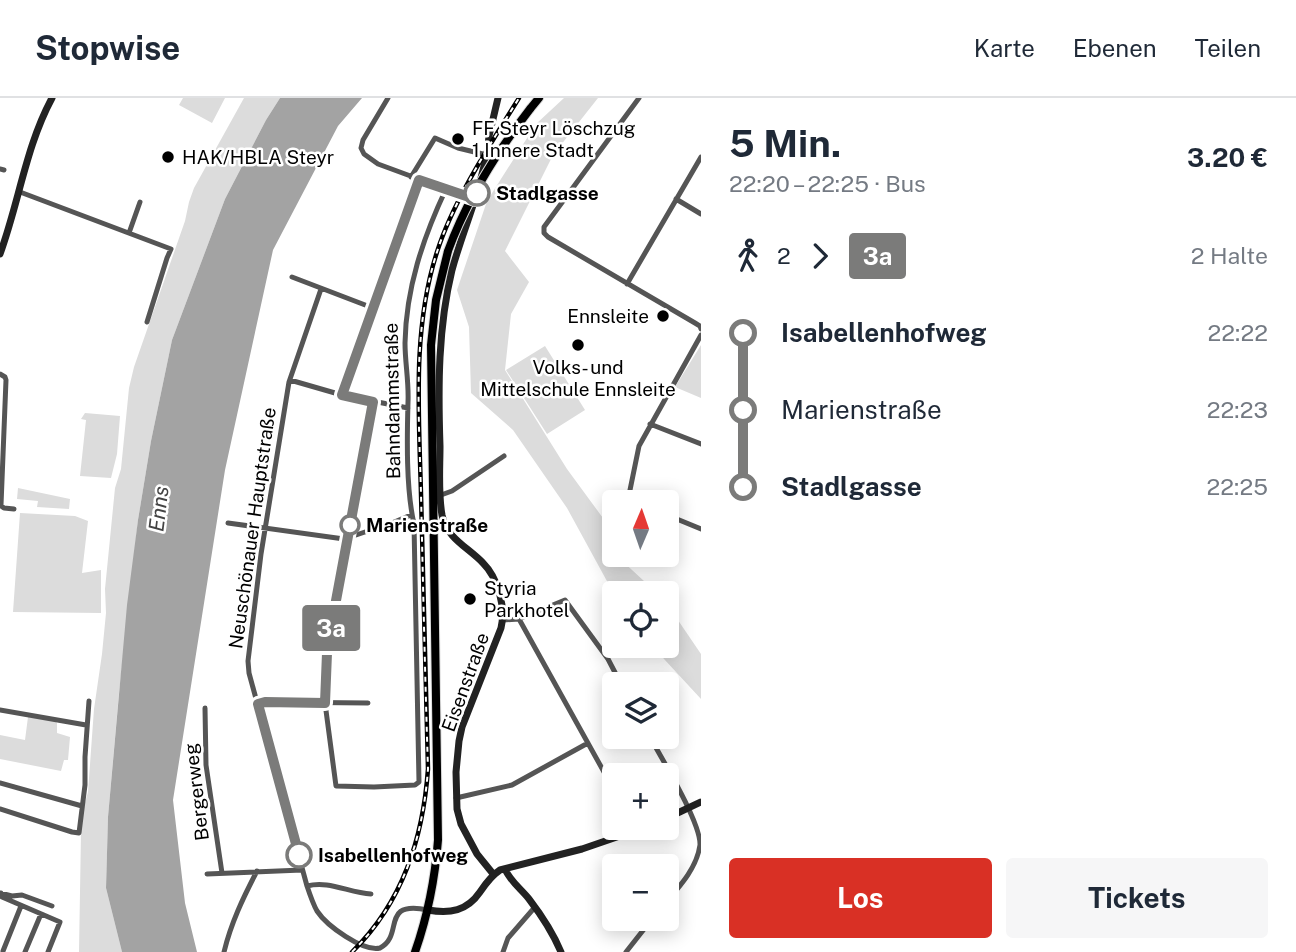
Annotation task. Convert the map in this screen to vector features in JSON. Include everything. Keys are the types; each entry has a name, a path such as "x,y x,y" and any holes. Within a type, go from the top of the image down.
{"main road":[{"name":"Eisenstraße","path":"415,952 435,876 439,823 431,345 436,300 448,251 460,221 496,156 539,98"}],"street":[{"path":"0,254 35,134 52,98"},
{"path":"388,98 363,140 361,148 364,154 378,164 475,199"},
{"name":"Eisenstraße","path":"494,875 463,832 456,798 457,754 460,734 503,620 502,604 487,567 455,539 444,523 439,380 441,339 452,271 487,155 498,98"},
{"path":"639,98 555,212 544,228 544,233 701,327"},
{"path":"411,177 435,138 458,148 487,155"},
{"path":"627,284 701,157"},
{"path":"342,395 419,180"},
{"name":"Bahndammstraße","path":"325,703 336,786 374,787 415,785 419,782 414,524 410,505 405,346 413,276 446,189"},
{"path":"20,192 171,249 147,322"},
{"path":"676,199 701,214"},
{"path":"129,233 140,202"},
{"path":"292,277 373,308"},
{"name":"Neuschönauer Hauptstraße","path":"321,289 290,380 258,577 248,667 302,870 316,910 328,924 367,950 380,948 387,943 402,910 414,907 428,910"},
{"path":"630,490 639,446 701,335"},
{"path":"0,374 6,380 0,505 14,509"},
{"path":"290,380 342,395 408,408"},
{"path":"325,703 327,653 373,402"},
{"path":"650,424 701,444"},
{"path":"441,495 452,491 504,456"},
{"path":"228,523 330,538 347,538 411,515"},
{"path":"679,520 701,529"},
{"path":"503,620 519,619 565,600 615,672"},
{"path":"519,619 602,768"},
{"path":"0,809 79,833 85,785 89,701"},
{"path":"258,704 368,704"},
{"name":"Bergerweg","path":"205,708 206,765 222,873"},
{"path":"0,710 86,725"},
{"path":"456,798 512,785 588,743"},
{"path":"657,749 690,808 700,832 701,844 688,875 679,886"},
{"path":"0,783 82,806"},
{"path":"679,813 701,802"},
{"path":"428,910 448,912 464,907 475,899 494,875 505,869 607,840"},
{"path":"505,869 508,876 536,907 561,952"},
{"path":"207,874 302,870"},
{"path":"224,952 240,903 257,872"},
{"path":"307,886 330,885 371,894"},
{"path":"1,896 22,895 52,906"},
{"path":"1,896 60,922 48,952"},
{"path":"3,951 21,906"},
{"path":"503,952 508,937 536,907"},
{"path":"25,952 41,914"},
{"path":"625,952 642,931"}],"shaded area":[{"path":"183,98 225,98 212,123 179,105"},
{"path":"244,98 280,98 225,199 172,340 138,520 108,817 106,888 122,952 79,952 81,832 88,792 94,709 102,654 115,488 121,469 129,388 194,188"},
{"path":"564,98 598,98 553,155 505,251 529,282 511,314 505,370 567,469 602,517 602,567 629,567 644,581 607,581 567,508 513,430 471,393 469,327 457,290 487,201 536,124"},
{"path":"701,345 701,398 675,387"},
{"path":"545,346 585,410 547,434 506,370"},
{"path":"85,413 120,416 117,454 111,478 80,476 86,420 81,419"},
{"path":"18,488 70,499 69,509 37,507 38,501 17,499"},
{"path":"20,513 75,516 88,521 82,573 101,570 101,613 13,612"},
{"path":"679,622 701,654 701,699 679,672 663,658 679,658"},
{"path":"28,717 55,721 57,733 70,737 68,760 64,760 61,771 0,759 0,735 25,740"}],"water":[{"name":"Enns","path":"280,98 362,98 338,126 273,250 225,470 173,800 185,903 197,952 122,952 106,888 108,817 127,605 151,441 172,340 225,199"}],"railway":[{"path":"352,952 385,912 407,868 421,820 428,769 419,372 420,341 429,281 437,252 453,213 519,98"}],"bus line":[{"name":"3a","path":"299,855 258,704 325,703 327,653 342,558 373,402 342,395 419,180 475,199 477,193"}],"place":[{"name":"FF Steyr Löschzug 1 Innere Stadt","path":"458,139"},
{"name":"HAK/HBLA Steyr","path":"168,157"},
{"name":"Stadlgasse","path":"477,193"},
{"name":"Ennsleite","path":"663,316"},
{"name":"Volks- und Mittelschule Ennsleite","path":"578,345"},
{"name":"Marienstraße","path":"350,525"},
{"name":"Styria Parkhotel","path":"470,599"},
{"name":"Isabellenhofweg","path":"299,855"}]}
